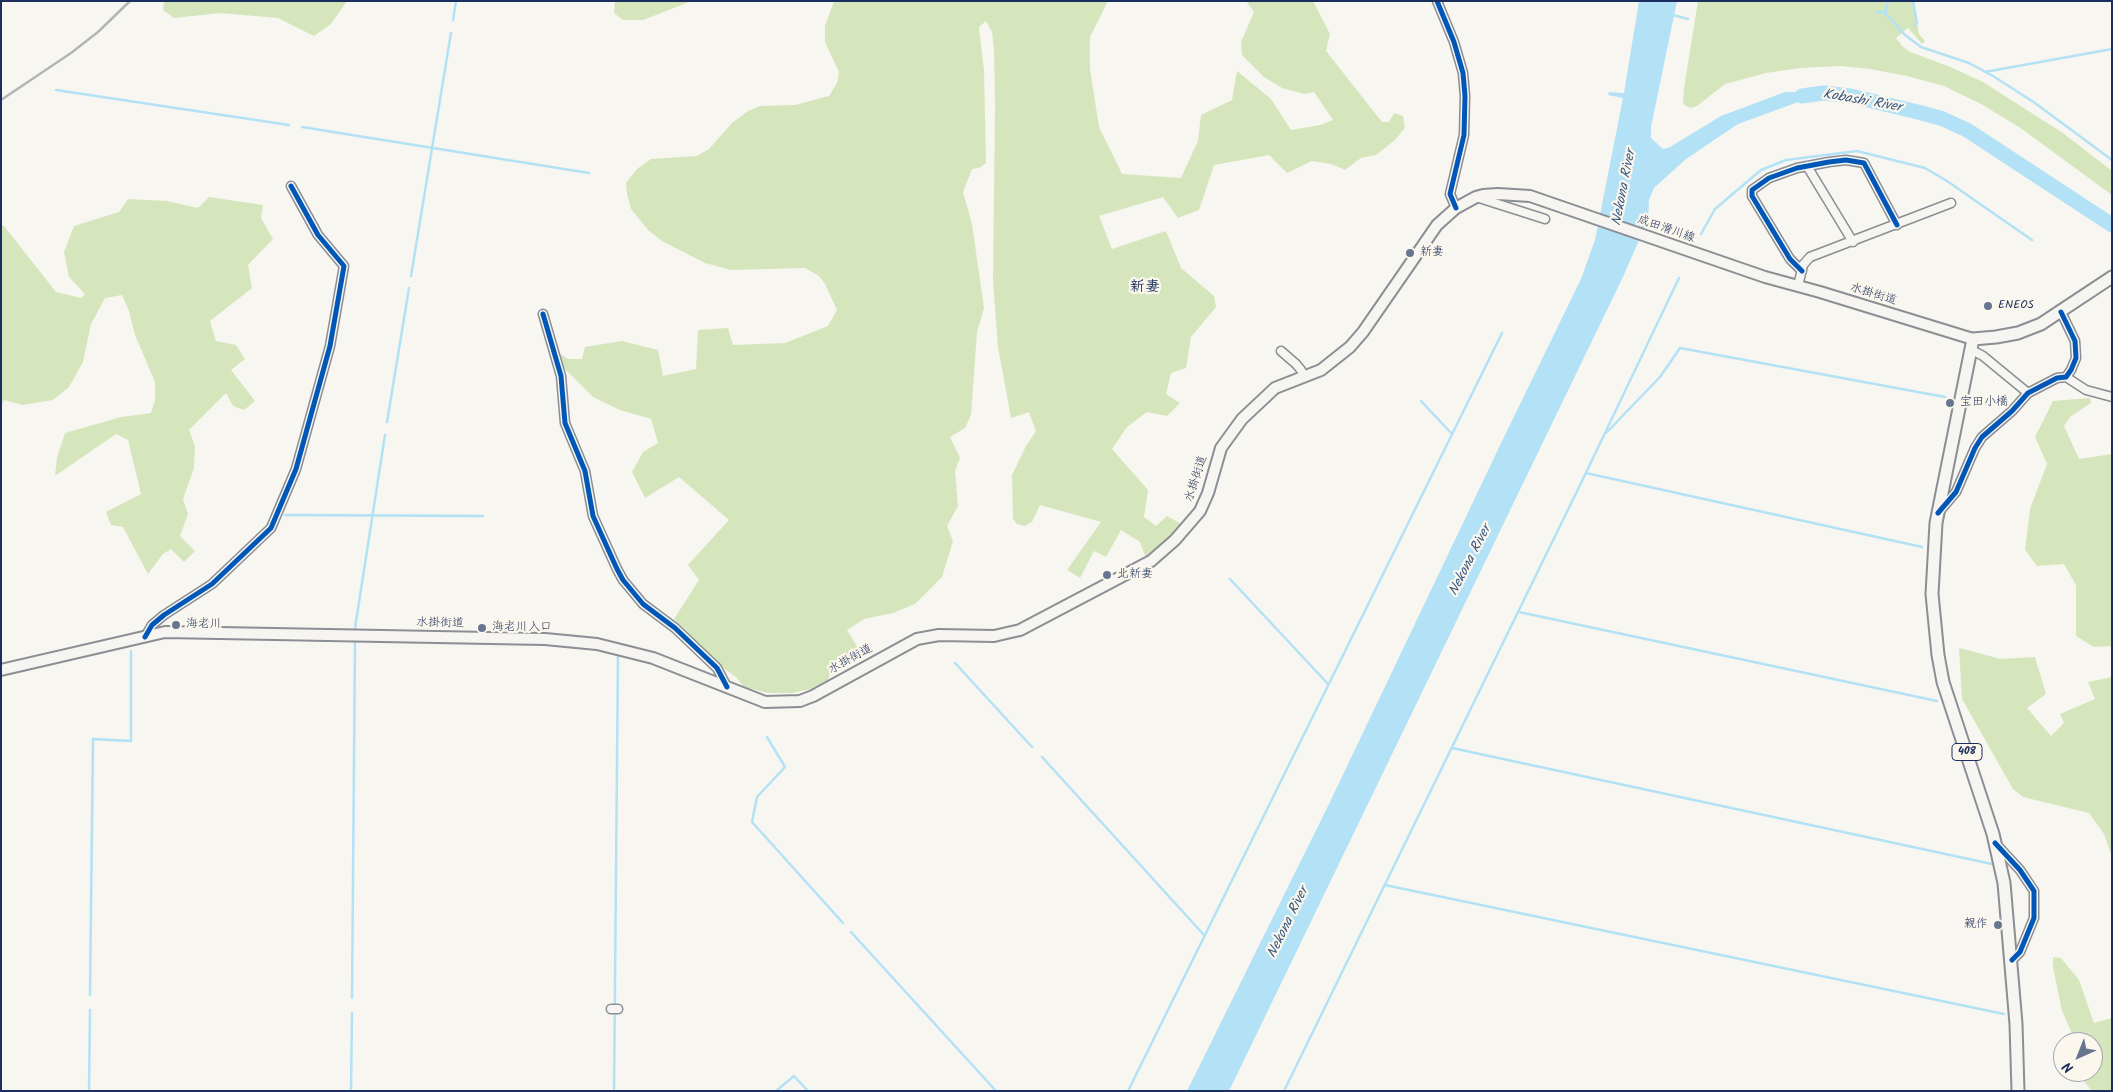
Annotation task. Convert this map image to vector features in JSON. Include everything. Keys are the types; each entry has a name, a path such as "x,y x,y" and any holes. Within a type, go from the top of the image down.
{"highway":[{"path":"1971,344 2024,331 2041,324 2109,279"},
{"name":"408","path":"1971,344 1938,513 1933,560 1932,594 1938,655 1943,682 1982,797 2004,883 2012,960 2018,1091"}],"main road":[{"name":"水掛街道","path":"1,670 165,632 564,640 620,649 653,658 765,702 800,701 813,696 917,640 939,634 994,636 1020,630 1151,561 1175,540 1200,511 1208,493 1221,448 1242,419 1275,388 1304,378 1326,366 1350,347 1363,332 1437,225 1456,208 1476,197 1498,194 1530,196"},
{"name":"成田滑川線","path":"1530,196 1765,277"},
{"name":"水掛街道","path":"1765,277 1798,286 1971,344"}],"street":[{"path":"1437,1 1454,42 1463,73 1464,135 1450,194 1456,208"},
{"path":"1802,271 1790,259 1751,192 1758,184 1769,178 1797,168 1846,160 1864,163 1897,225"},
{"path":"1808,166 1853,242"},
{"path":"146,636 152,625 212,584 271,528 296,469 330,346 344,266 318,235 291,186"},
{"path":"1476,197 1545,219"},
{"path":"1798,286 1803,265 1810,257 1951,203"},
{"path":"2061,312 2075,341 2076,358 2066,376"},
{"path":"543,314 561,376 565,423 585,471 593,516 617,569 623,580 643,604 675,628 717,668 727,687"},
{"path":"1971,344 1982,356 2028,393"},
{"path":"1281,351 1302,370 1304,378"},
{"path":"1938,513 1956,492 1975,448 1982,437 2012,411 2028,393 2057,378 2066,376 2086,390 2112,397"},
{"path":"1995,843 2020,870 2034,891 2034,918 2020,952 2012,960"}],"green space":[{"path":"164,1 347,1 331,24 314,36 278,18 220,13 174,18 163,10"},
{"path":"615,1 692,1 643,20 623,20 614,13"},
{"path":"834,1 1108,1 1090,37 1090,69 1099,127 1122,174 1181,178 1198,141 1201,115 1232,100 1237,71 1271,99 1291,130 1320,125 1333,120 1314,92 1305,94 1282,88 1264,77 1242,55 1241,42 1254,12 1246,1 1313,1 1330,34 1326,51 1382,122 1389,122 1394,113 1403,116 1405,128 1395,140 1376,155 1361,158 1345,170 1331,164 1312,161 1287,173 1269,155 1214,165 1199,210 1178,218 1163,197 1099,216 1112,249 1166,231 1181,268 1214,296 1216,307 1191,337 1186,368 1171,373 1166,394 1180,403 1167,416 1147,412 1127,427 1112,449 1148,490 1144,517 1156,526 1167,516 1183,525 1146,558 1140,542 1121,530 1106,557 1094,551 1080,578 1067,570 1101,522 1040,505 1032,522 1025,526 1017,524 1013,519 1012,475 1026,446 1036,431 1029,412 1011,418 998,347 993,282 994,50 992,32 986,21 979,27 984,71 986,163 979,168 972,169 963,192 972,224 984,308 977,332 971,415 965,428 950,437 960,458 955,471 958,506 947,526 953,541 942,577 915,604 893,613 864,619 847,630 858,648 831,671 828,680 810,689 792,693 768,693 744,687 736,677 719,665 674,619 699,580 688,565 729,520 679,477 645,498 632,472 643,452 658,443 651,419 620,410 593,397 561,365 561,354 568,359 582,359 585,347 622,341 658,350 663,376 696,369 698,330 728,328 733,345 785,343 828,326 837,310 825,284 819,276 805,268 731,270 705,263 662,241 648,230 631,209 626,183 637,169 651,159 697,156 709,149 732,123 748,111 760,106 795,105 829,96 837,83 839,72 825,42 825,26"},
{"path":"1698,1 1913,1 1919,34 1925,41 1922,44 1908,28 1896,38 1903,47 1910,52 1983,82 2063,133 2112,171 2112,195 2019,127 1981,104 1944,86 1907,76 1841,66 1801,68 1766,73 1725,84 1697,106 1691,108 1686,106 1683,103 1684,88"},
{"path":"209,197 263,205 261,218 273,239 248,265 252,288 210,321 216,341 236,345 245,359 231,370 255,401 244,410 233,406 226,393 189,430 195,446 194,468 183,499 188,514 180,536 195,551 184,562 171,549 163,554 148,574 123,527 111,525 106,512 141,494 128,440 116,434 55,476 57,458 65,433 121,417 151,413 155,400 155,382 135,335 129,311 122,295 105,298 91,324 83,362 69,387 53,400 23,405 4,400 1,406 1,225 4,226 56,292 81,298 85,294 69,277 64,252 74,226 119,212 128,199 167,201 198,208"},
{"path":"2090,398 2091,403 2070,417 2064,426 2079,459 2112,454 2112,646 2094,647 2076,636 2076,585 2064,564 2037,566 2025,550 2030,509 2047,464 2035,437 2053,401"},
{"path":"1959,648 2001,659 2035,657 2046,694 2027,708 2051,736 2064,723 2060,714 2095,699 2088,682 2112,677 2112,856 2104,834 2089,813 2023,797 2013,789 1962,699"},
{"path":"2053,957 2061,958 2079,980 2094,1023 2112,1018 2112,1091 2092,1091 2084,1082 2103,1082 2103,1032 2071,1032 2062,1011 2053,967"}],"water":[{"name":"Nekona River","path":"1639,1 1677,1 1651,127 1651,138 1663,149 1670,147 1721,116 1785,92 1823,93 1738,124 1686,159 1654,188 1649,200 1648,220 1622,279 1229,1091 1187,1091 1329,804 1581,279 1595,240 1623,98 1608,95 1609,92 1624,93"}],"waterway":[{"path":"453,20 456,1"},
{"path":"1885,13 1888,1"},
{"path":"1913,1 1917,23 1915,25"},
{"path":"1877,12 1885,13 1905,35 1921,47 1969,63 1993,76 2035,103 2112,160"},
{"path":"1673,15 1688,19"},
{"path":"411,276 451,33"},
{"path":"1985,72 2112,49"},
{"path":"56,90 289,125"},
{"name":"Kobashi River","path":"1802,96 1823,93 1851,96 1943,119 1967,130 2112,225"},
{"path":"302,127 589,173"},
{"path":"1701,234 1715,209 1761,170 1786,160 1857,151 1925,168 2032,240"},
{"path":"1284,1091 1679,278"},
{"path":"387,422 409,288"},
{"path":"1128,1091 1502,333"},
{"path":"1607,432 1660,377 1680,348 1945,397"},
{"path":"1421,401 1452,434"},
{"path":"355,628 385,435"},
{"path":"1586,473 1922,547"},
{"path":"285,515 483,516"},
{"path":"1230,579 1328,684"},
{"path":"1519,612 1937,701"},
{"path":"352,998 355,642"},
{"path":"90,995 93,739 131,741 131,651"},
{"path":"614,1091 618,656"},
{"path":"955,663 1032,747"},
{"path":"767,737 785,767 757,797 752,822 843,923"},
{"path":"1452,748 1992,864"},
{"path":"1042,757 1204,935"},
{"path":"1385,885 2004,1014"},
{"path":"851,932 996,1091"},
{"path":"89,1091 90,1010"},
{"path":"351,1091 352,1013"},
{"path":"776,1091 794,1076 808,1091"}],"railway":[{"path":"1,100 71,53 98,32 130,1"}],"cycle path":[{"path":"1437,1 1454,42 1463,73 1465,96 1464,135 1450,194 1456,208"},
{"path":"1802,271 1790,259 1752,196 1752,190 1769,178 1797,168 1829,162 1846,160 1864,163 1897,225"},
{"path":"145,637 152,625 212,584 271,528 296,469 330,346 344,266 318,235 291,186"},
{"path":"1938,513 1956,492 1975,448 1982,437 2012,411 2028,393 2057,378 2066,377 2071,370 2076,358 2075,341 2061,312"},
{"path":"543,314 561,376 565,423 585,471 593,516 617,569 623,580 643,604 675,628 717,668 727,687"},
{"path":"1995,843 2020,870 2034,891 2034,918 2020,952 2012,960"}],"place":[{"name":"新妻","path":"1410,253"},
{"name":"ENEOS","path":"1988,306"},
{"name":"宝田小橋","path":"1950,403"},
{"name":"北新妻","path":"1107,575"},
{"name":"海老川","path":"176,625"},
{"name":"海老川入口","path":"482,628"},
{"name":"親作","path":"1998,925"}],"district":[{"name":"新妻","path":"1145,288"}]}
